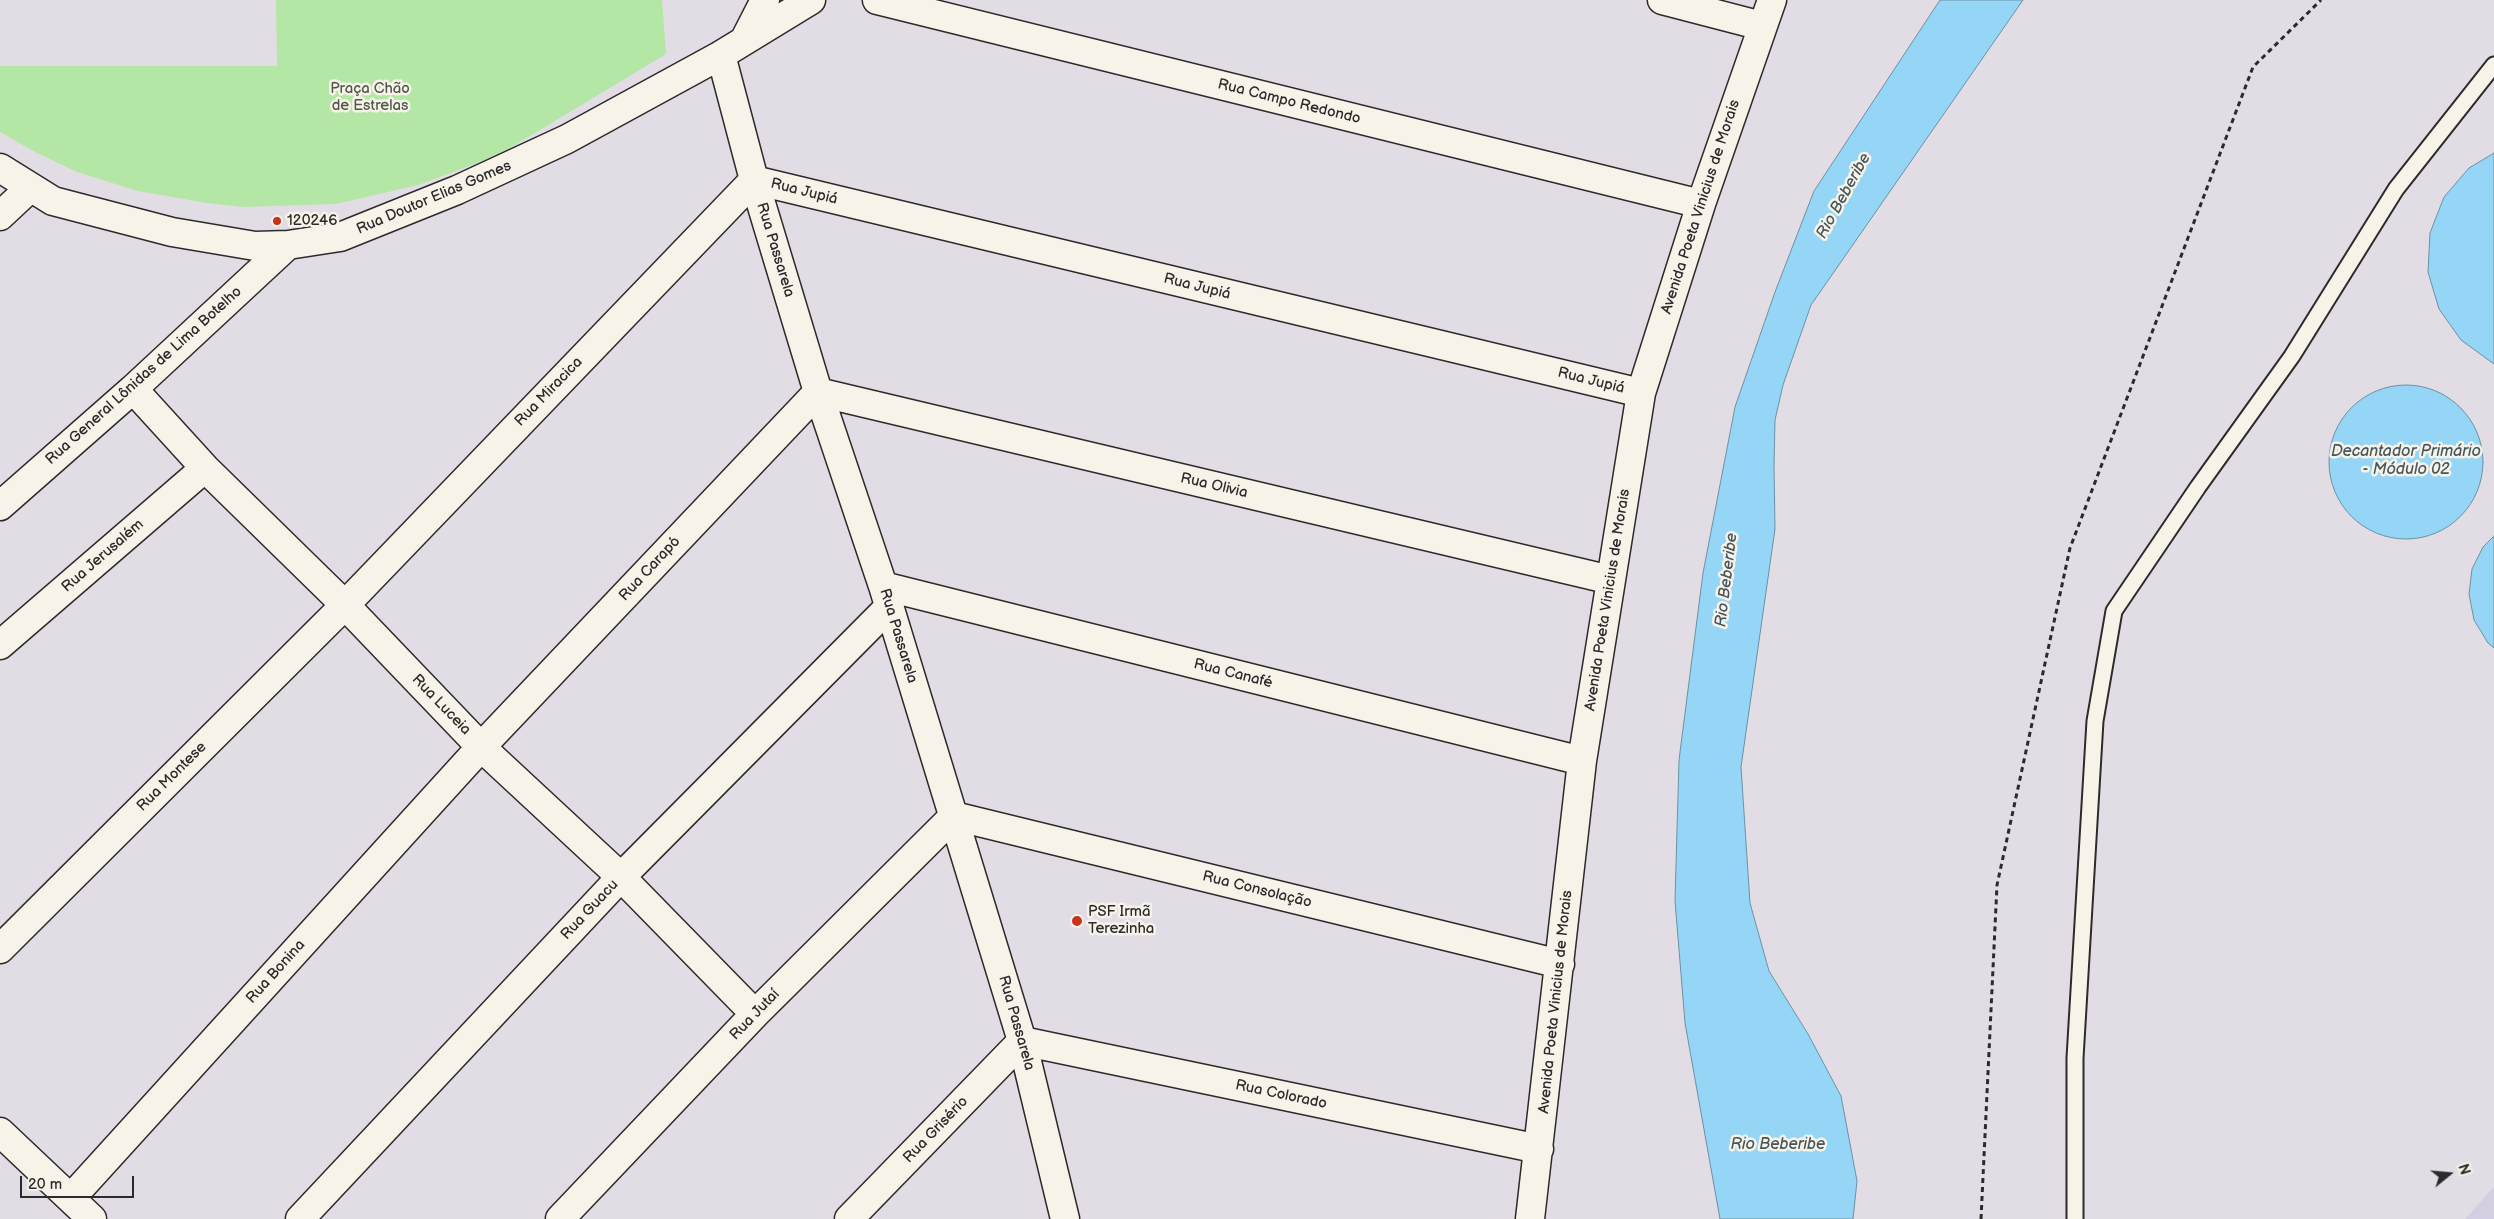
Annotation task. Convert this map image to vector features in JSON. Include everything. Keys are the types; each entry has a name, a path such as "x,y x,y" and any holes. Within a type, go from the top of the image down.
{"street":[{"path":"744,41 765,0"},
{"name":"Rua Doutor Elias Gomes","path":"0,168 53,201 172,232 255,246 288,245 340,237 457,190 567,139 721,55 811,0"},
{"name":"Rua Campo Redondo","path":"877,0 1701,204"},
{"path":"1662,0 1762,26"},
{"name":"Avenida Poeta Vinicius de Morais","path":"1530,1219 1582,761 1641,393 1701,204 1772,0"},
{"name":"Rua Passarela","path":"721,55 754,180 818,392 954,816 1022,1041 1065,1219"},
{"name":"Rua Jupiá","path":"754,180 1641,393"},
{"name":"Rua Miracica","path":"345,605 754,180"},
{"path":"0,216 30,188"},
{"name":"Rua General Lônidas de Lima Botelho","path":"0,506 133,389 288,245"},
{"name":"Rua Luceia","path":"133,389 205,468 345,605 481,747 620,877 756,1014"},
{"name":"Rua Olivia","path":"818,392 1611,580"},
{"name":"Rua Carapó","path":"481,747 818,392"},
{"name":"Rua Jerusalém","path":"0,645 205,468"},
{"name":"Rua Canafé","path":"885,597 1582,761"},
{"name":"Rua Guacu","path":"300,1219 885,597"},
{"name":"Rua Montese","path":"0,949 345,605"},
{"name":"Rua Bonina","path":"71,1198 481,747"},
{"name":"Rua Consolação","path":"954,816 1560,964"},
{"name":"Rua Jutaí","path":"560,1219 756,1014 954,816"},
{"name":"Rua Colorado","path":"1022,1041 1539,1149"},
{"name":"Rua Grisério","path":"849,1219 1022,1041"},
{"path":"0,1132 92,1219"}],"lane":[{"path":"2075,1219 2075,1058 2095,722 2114,611 2198,487 2292,356 2396,189 2494,65"}],"path":[{"path":"1981,1219 1997,884 2070,548 2253,67 2321,0"}],"shaded area":[{"path":"2494,1187 2494,1219 2465,1219"}],"green space":[{"name":"Praça Chão de Estrelas","path":"276,0 662,0 666,54 510,148 480,162 418,185 336,204 243,207 138,191 77,172 35,152 0,132 0,66 277,66"}],"water":[{"name":"Rio Beberibe","path":"1940,0 2023,0 1811,305 1783,385 1775,420 1775,529 1741,767 1750,903 1769,971 1808,1034 1841,1096 1857,1181 1853,1219 1720,1219 1685,1023 1675,901 1679,760 1703,573 1735,407 1775,292 1814,191"},
{"path":"2494,153 2494,364 2461,340 2439,309 2428,272 2430,233 2444,197 2469,168"},
{"name":"Decantador Primário - Módulo 02","path":"2406,385 2435,391 2449,398 2460,408 2470,419 2477,433 2483,462 2477,491 2470,505 2460,516 2449,526 2435,533 2406,539 2377,533 2363,526 2352,516 2342,505 2335,491 2329,462 2335,433 2342,419 2352,408 2363,398 2377,391"},
{"path":"2494,536 2494,648 2488,643 2474,620 2469,594 2472,569 2483,547"}],"place":[{"name":"120246","path":"277,221"},
{"name":"PSF Irmã Terezinha","path":"1077,921"}]}
